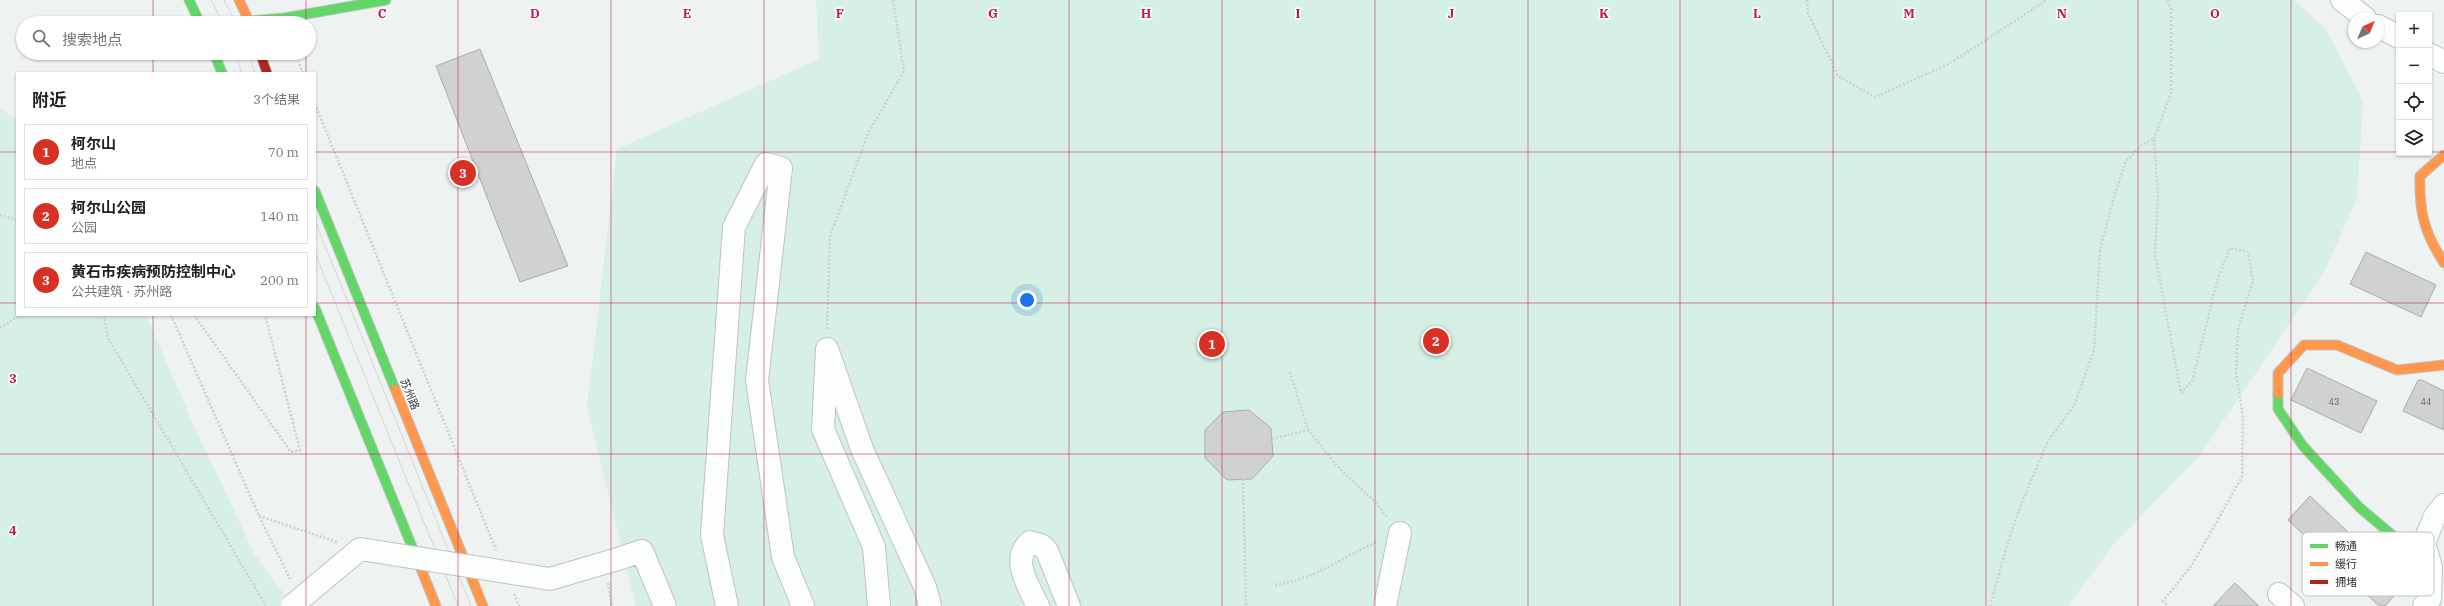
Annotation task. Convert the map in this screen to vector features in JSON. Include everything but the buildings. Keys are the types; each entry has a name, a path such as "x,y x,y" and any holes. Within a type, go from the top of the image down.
{"main road":[{"path":"189,0 197,16"},
{"path":"239,0 246,16"},
{"path":"295,16 386,0"},
{"path":"217,60 222,72"},
{"path":"262,60 267,72"},
{"path":"2444,155 2420,176 2419,211 2429,240 2444,263"},
{"name":"苏州路","path":"316,193 483,606"},
{"path":"316,310 436,606"},
{"path":"2389,532 2359,507 2302,446 2278,409 2278,373 2304,345 2337,345 2397,370 2444,365"}],"street":[{"path":"2342,0 2357,12"},
{"path":"2384,29 2396,35"},
{"path":"2432,56 2444,62"},
{"path":"727,606 712,536 734,227 766,164 780,168 757,380 783,557 803,606"},
{"path":"827,349 823,429 874,547 879,606"},
{"path":"827,349 862,449 925,587 930,606"},
{"path":"2428,532 2434,516 2444,505"},
{"path":"1385,606 1400,532"},
{"path":"1038,606 1026,582 1020,558 1024,548 1030,542 1041,545 1047,551 1069,606"},
{"path":"296,602 360,549 550,579 642,551 665,606"},
{"path":"2424,606 2430,599 2430,596"}],"path":[{"path":"827,349 830,236 868,134 904,71 893,0"},
{"path":"1807,0 1808,13 1838,76 1875,97 1949,64 2047,0"},
{"path":"2167,0 2171,9 2171,93 2154,139 2158,195 2155,254 2181,393 2192,381 2218,278 2230,248 2248,252 2253,281 2238,329 2236,372 2243,417 2242,477 2192,565 2163,601 2168,606"},
{"path":"297,60 302,72"},
{"path":"316,106 498,555"},
{"path":"1990,606 2022,502 2048,441 2074,406 2094,350 2100,250 2114,197 2126,161 2143,144 2154,139"},
{"path":"0,215 16,220"},
{"path":"0,328 18,316"},
{"path":"104,316 108,338 266,606"},
{"path":"171,316 296,602"},
{"path":"195,316 290,452 300,450 265,316"},
{"path":"1276,585 1292,583 1311,576 1357,551 1400,532 1376,503 1339,468 1308,430 1290,372"},
{"path":"1272,439 1308,430"},
{"path":"1243,479 1246,606"},
{"path":"259,516 360,549"},
{"path":"513,592 519,606"}],"green space":[{"path":"816,0 2294,0 2326,29 2363,101 2357,199 2323,274 2200,455 2114,544 2068,606 636,606 587,408 617,149 819,59"},
{"path":"0,109 16,118 16,316 146,316 194,426 255,555 293,606 0,606"}],"tram line":[{"path":"211,0 219,16"},
{"path":"224,0 232,16"},
{"path":"237,60 242,72"},
{"path":"250,60 255,72"},
{"path":"316,223 471,606"},
{"path":"316,255 458,606"}],"traffic: fast":[{"path":"189,0 197,16"},
{"path":"295,16 386,0"},
{"path":"217,60 222,72"},
{"path":"316,193 395,389"},
{"path":"316,310 415,554"},
{"path":"2278,394 2278,409 2303,446 2359,507 2389,532"}],"traffic: slow":[{"path":"239,0 247,16"},
{"path":"2444,155 2420,176 2424,221 2427,231 2444,263"},
{"path":"2278,394 2278,373 2304,345 2337,345 2397,370 2444,365"},
{"path":"395,389 483,606"},
{"path":"415,554 436,606"}],"traffic: jam":[{"path":"262,60 267,72"}],"place":[{"name":"黄石市疾病预防控制中心","path":"463,173"},
{"name":"柯尔山公园","path":"1436,341"},
{"name":"柯尔山","path":"1212,344"}]}
